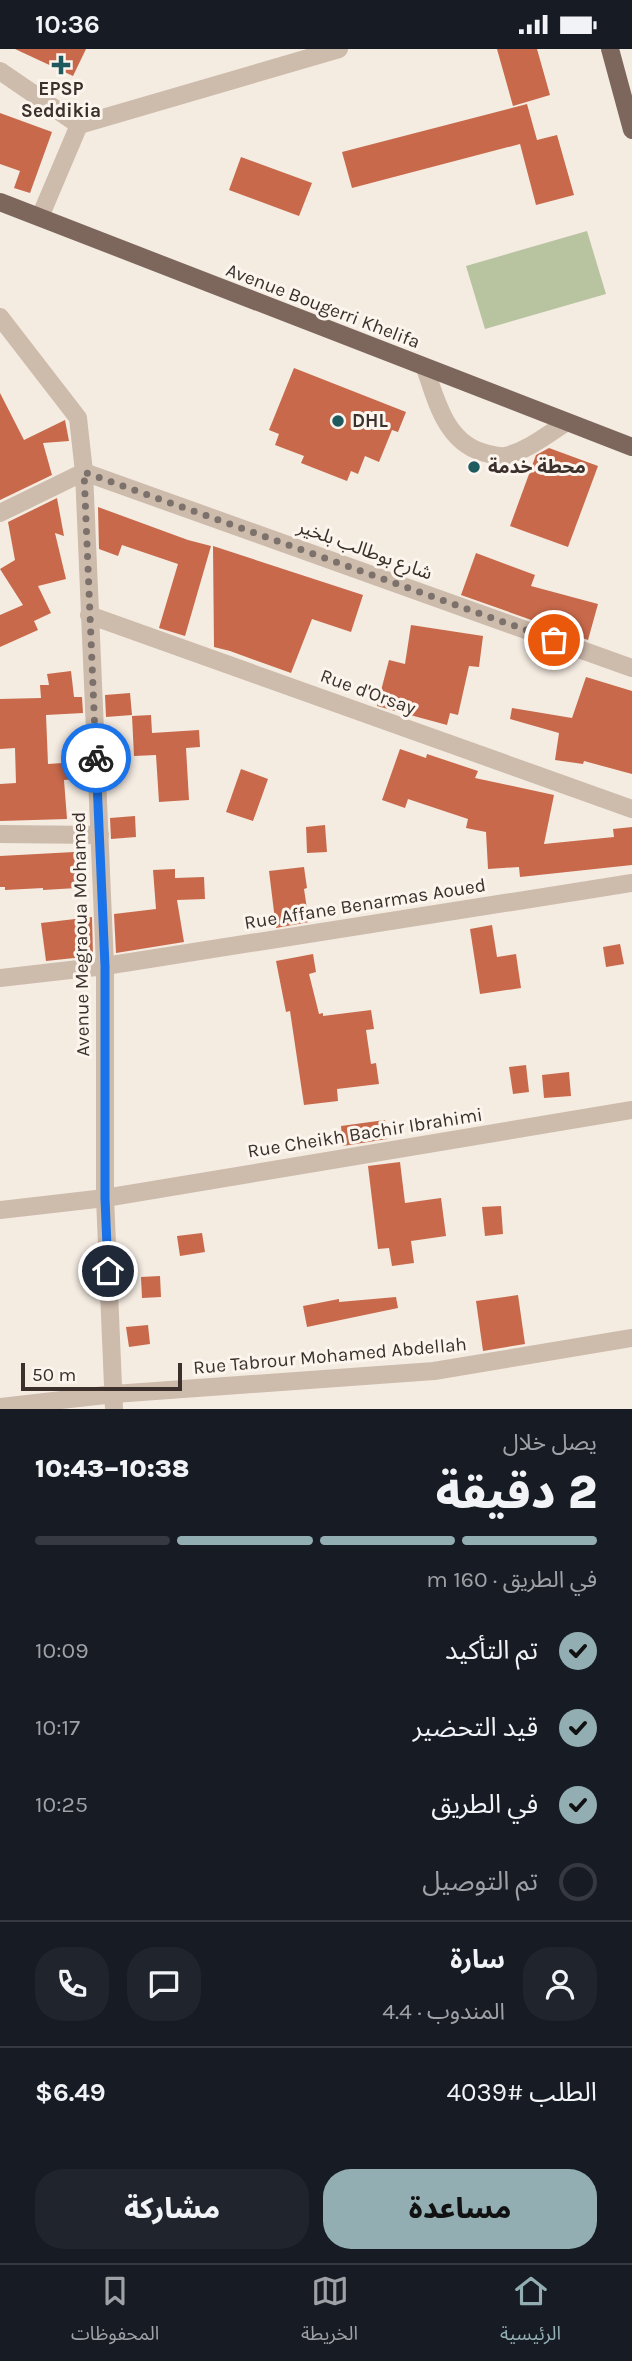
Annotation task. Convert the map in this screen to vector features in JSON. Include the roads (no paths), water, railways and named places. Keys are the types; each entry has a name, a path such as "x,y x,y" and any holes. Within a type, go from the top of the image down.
{"main road":[{"path":"610,49 632,130"},
{"name":"Avenue Bougerri Khelifa","path":"0,202 632,447"}],"street":[{"path":"79,125 338,49"},
{"path":"0,71 79,125"},
{"path":"40,217 79,125"},
{"name":"Avenue Megraoua Mohamed","path":"0,317 78,418 84,472 105,966 105,1198 114,1402"},
{"path":"425,368 441,416 461,443 481,453 503,456 533,443 567,422"},
{"path":"0,513 84,472"},
{"name":"شارع بوطالب بلخير","path":"84,472 632,668"},
{"name":"Rue d'Orsay","path":"89,615 632,809"},
{"path":"0,834 100,835"},
{"name":"Rue Affane Benarmas Aoued","path":"0,978 105,966 632,883"},
{"name":"Rue Cheikh Bachir Ibrahimi","path":"0,1210 105,1198 632,1110"},
{"name":"Rue Tabrour Mohamed Abdellah","path":"0,1407 114,1402 434,1371 632,1338"}],"place":[{"name":"EPSP Seddikia","path":"61,65"},
{"name":"DHL","path":"338,421"},
{"name":"محطة خدمة","path":"474,467"}]}
